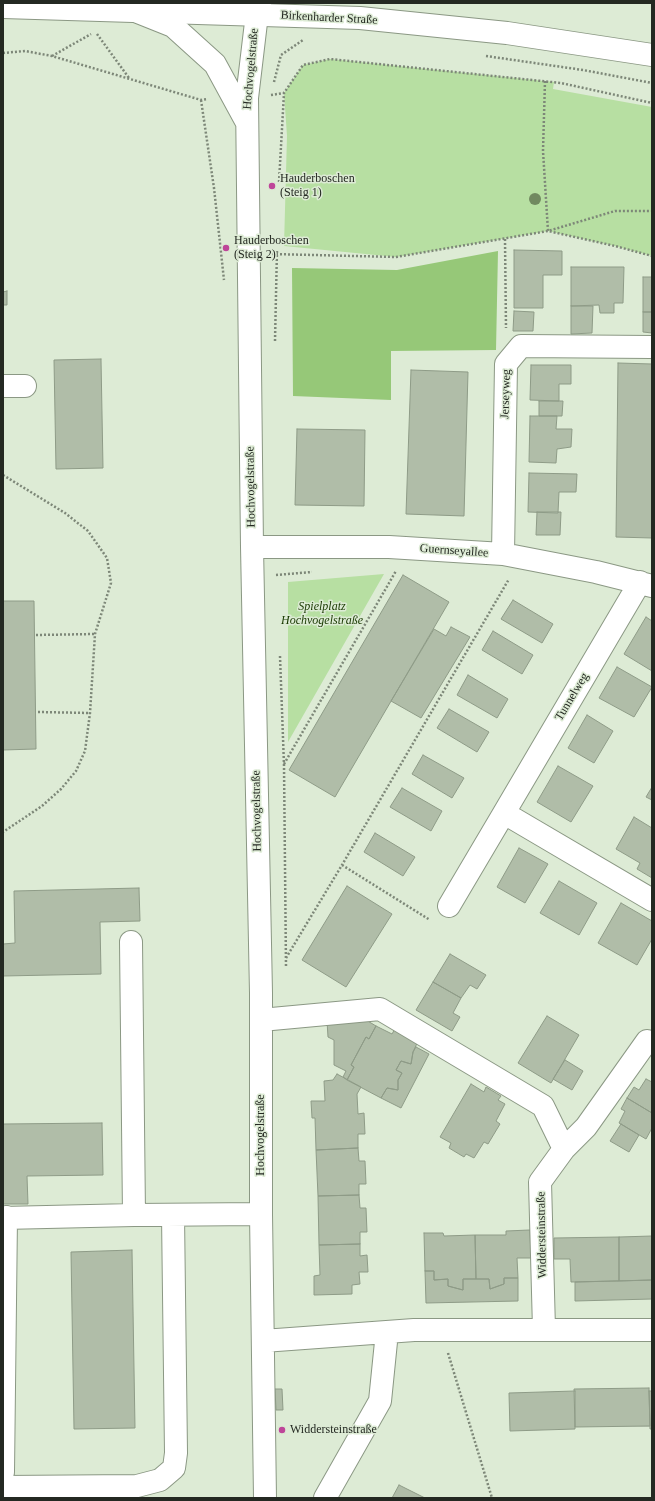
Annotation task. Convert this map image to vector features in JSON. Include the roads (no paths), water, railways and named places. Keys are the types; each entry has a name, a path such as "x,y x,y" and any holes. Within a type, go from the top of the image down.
{"street":[{"name":"Birkenharder Straße","path":"3,6 135,11 258,9 507,33 652,55"},
{"name":"Hochvogelstraße","path":"258,9 247,98 247,124 252,547 261,1020 261,1214 265,1498"},
{"name":"Hochvogelstraße","path":"135,11 173,26 215,64 247,124"},
{"name":"Jerseyweg","path":"503,554 506,364 521,346 652,348"},
{"path":"3,386 25,386"},
{"name":"Guernseyallee","path":"252,547 389,547 503,554 596,572 646,584"},
{"name":"Tunnelweg","path":"449,906 504,812 646,584"},
{"path":"504,812 652,900"},
{"path":"131,942 134,1215"},
{"path":"261,1020 380,1009 543,1106 564,1149"},
{"name":"Widdersteinstraße","path":"544,1329 540,1182 564,1149 586,1127 647,1041"},
{"path":"3,1472 4,1218 261,1214"},
{"path":"3,1488 137,1486 160,1480 174,1468 176,1453 173,1215"},
{"path":"263,1341 387,1332 441,1330 652,1330"},
{"path":"325,1498 380,1401 387,1332"}],"place":[{"name":"Hauderboschen (Steig 1)","path":"272,186"},
{"name":"Hauderboschen (Steig 2)","path":"226,248"},
{"name":"Widdersteinstraße","path":"282,1430"}],"park label":[{"name":"Spielplatz Hochvogelstraße","path":"322,614"}]}
